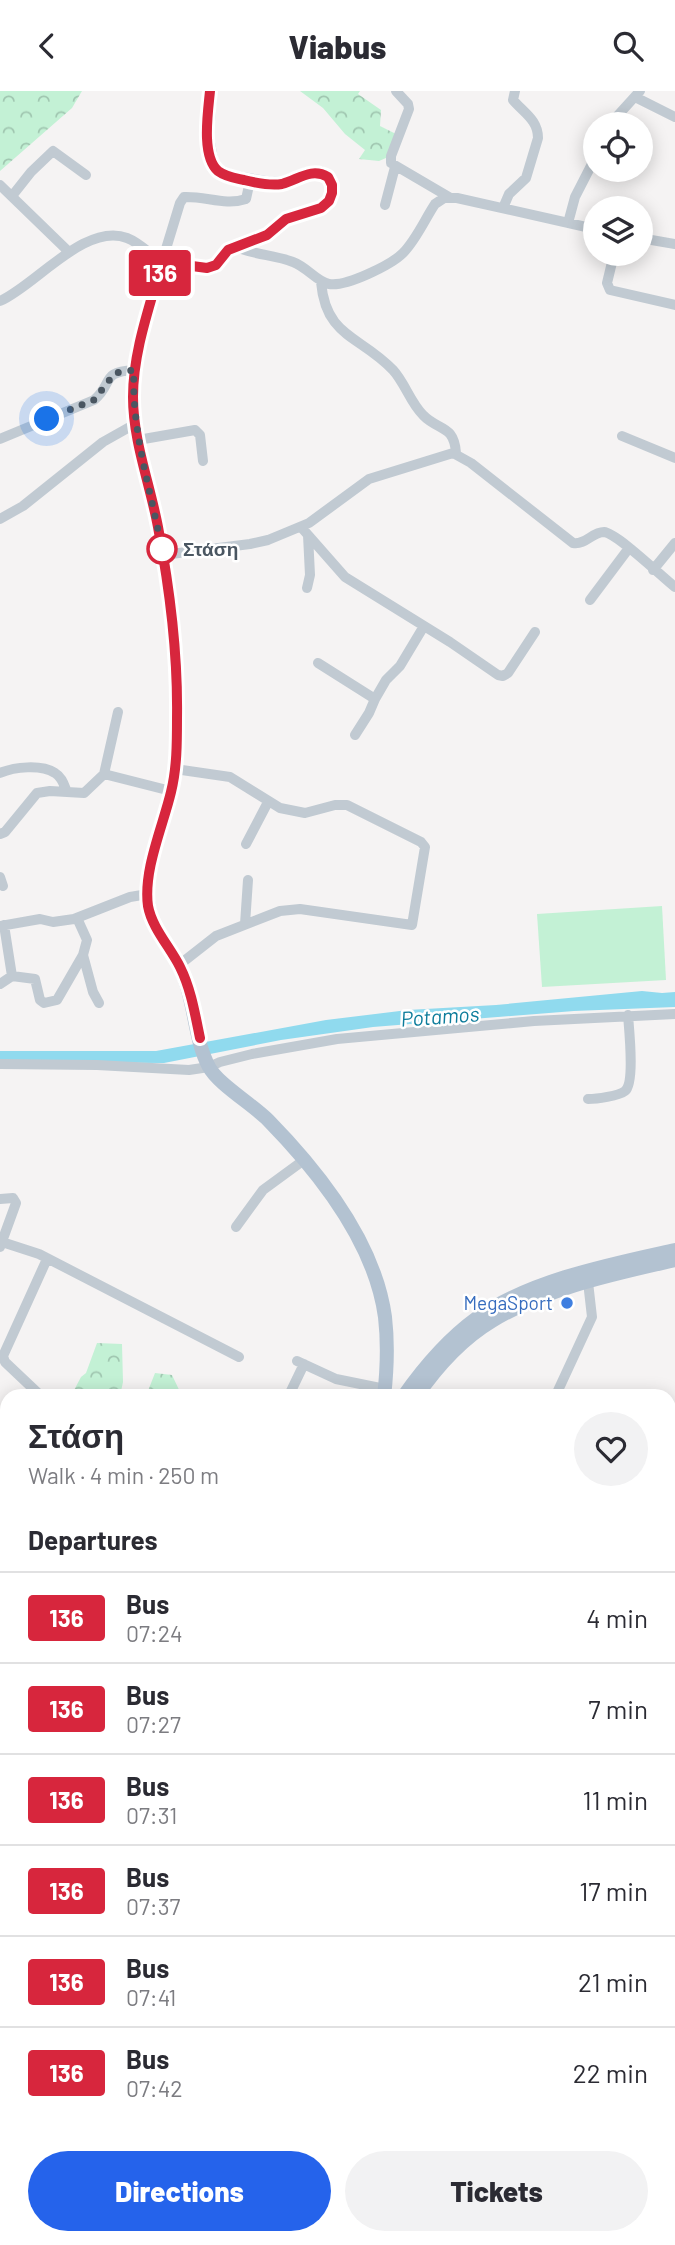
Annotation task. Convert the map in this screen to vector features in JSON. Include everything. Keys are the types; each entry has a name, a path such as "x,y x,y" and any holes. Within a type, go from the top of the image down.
{"main road":[{"path":"210,91 207,138 211,160 223,174 277,184 307,174 320,173 328,177 333,189 329,201 321,208 286,219 267,235 226,252 212,268 162,262 134,370 133,398 138,440 163,555 177,680 175,769 156,845 148,894 152,919 179,965 187,985 207,1062 219,1079 269,1121 303,1160 344,1213 359,1240 375,1281 385,1322 386,1389"},
{"path":"410,1389 425,1367 450,1342 475,1319 496,1307 549,1284 591,1270 675,1250"},
{"path":"423,1389 449,1357 482,1328 511,1311 588,1282 675,1261"}],"street":[{"path":"396,91 407,102 409,109 391,156 391,163 395,167 449,197 583,226"},
{"path":"503,208 509,194 526,178 538,138 533,120 513,100 515,91"},
{"path":"621,112 637,94 675,117"},
{"path":"12,196 31,172 53,151 86,175"},
{"path":"385,205 395,167"},
{"path":"0,301 69,251 101,237 131,239 162,262 184,197 219,202 242,201 249,193 250,181"},
{"path":"568,223 575,197 583,181"},
{"path":"0,185 69,251"},
{"path":"236,247 253,254 292,261 307,268 321,282 348,282 393,261 407,249 435,204 449,197"},
{"path":"653,240 675,244"},
{"path":"611,266 607,283 610,290 675,305"},
{"path":"321,282 324,306 329,316 390,367 424,417 450,434 456,453"},
{"path":"0,439 94,400 102,392 110,376 121,371 134,370"},
{"path":"0,519 23,506 103,442 135,424"},
{"path":"138,440 195,430 200,435 203,460"},
{"path":"622,436 675,458"},
{"path":"307,588 310,575 304,531 309,523 369,479 456,453 573,543 582,543 604,532 614,535 675,587"},
{"path":"163,555 256,543 304,531"},
{"path":"304,531 345,577 498,675 508,673 535,632"},
{"path":"653,570 675,543"},
{"path":"590,600 629,548"},
{"path":"355,735 386,680 400,666 424,626"},
{"path":"318,663 374,701"},
{"path":"330,679 374,701"},
{"path":"0,834 5,832 37,793 88,791 104,774 118,712"},
{"path":"0,773 16,768 50,771 59,777 67,792"},
{"path":"175,769 230,777 280,808 305,813 335,805 347,805 423,843 425,849 412,925 292,909 276,912 210,939 179,965"},
{"path":"104,774 171,791"},
{"path":"246,844 268,802"},
{"path":"245,924 248,880"},
{"path":"12,976 2,926 35,920 53,922 77,918 130,897 148,894"},
{"path":"0,984 12,976 35,979 40,1000 51,1003 58,998 83,955 87,942 77,918"},
{"path":"83,955 93,992 99,1003"},
{"path":"0,1064 189,1070 207,1062 220,1062 337,1039 534,1021 675,1014"},
{"path":"588,1099 623,1093 628,1088 628,1015"},
{"path":"236,1227 262,1189 303,1160"},
{"path":"0,1199 13,1198 16,1203 1,1245 47,1259 239,1357"},
{"path":"34,1389 5,1362 3,1356 47,1259"},
{"path":"559,1389 592,1317 588,1282"},
{"path":"292,1389 301,1362 336,1379 369,1389"},
{"path":"118,2245 124,2245"}],"green space":[{"path":"0,91 82,91 72,108 0,171"},
{"path":"300,91 360,91 358,94 381,110 380,126 396,134 386,158 379,161 359,159 365,150 345,134 323,108"},
{"path":"662,906 666,980 542,987 537,914"},
{"path":"97,1343 122,1344 122,1389 75,1389 86,1373"},
{"path":"155,1373 172,1375 179,1389 149,1389"}],"water":[{"name":"Potamos","path":"642,991 675,992 675,1007 574,1011 373,1027 281,1040 164,1063 0,1062 0,1051 156,1051 326,1020 408,1010 496,1005"}],"bus line":[{"name":"136","path":"200,1038 187,985 179,965 156,928 148,903 148,885 156,845 174,775 177,680 163,555 135,424 134,370 162,262 214,267 228,250 263,238 291,216 308,213 326,205 333,189 328,177 315,172 284,183 271,184 231,177 217,170 211,160 207,138 210,91"}],"place":[{"name":"Στάση","path":"162,549"},
{"name":"MegaSport","path":"567,1303"}],"route":[{"path":"47,419 94,400 102,392 110,376 115,373 134,370 135,424 163,555 162,549"}]}
